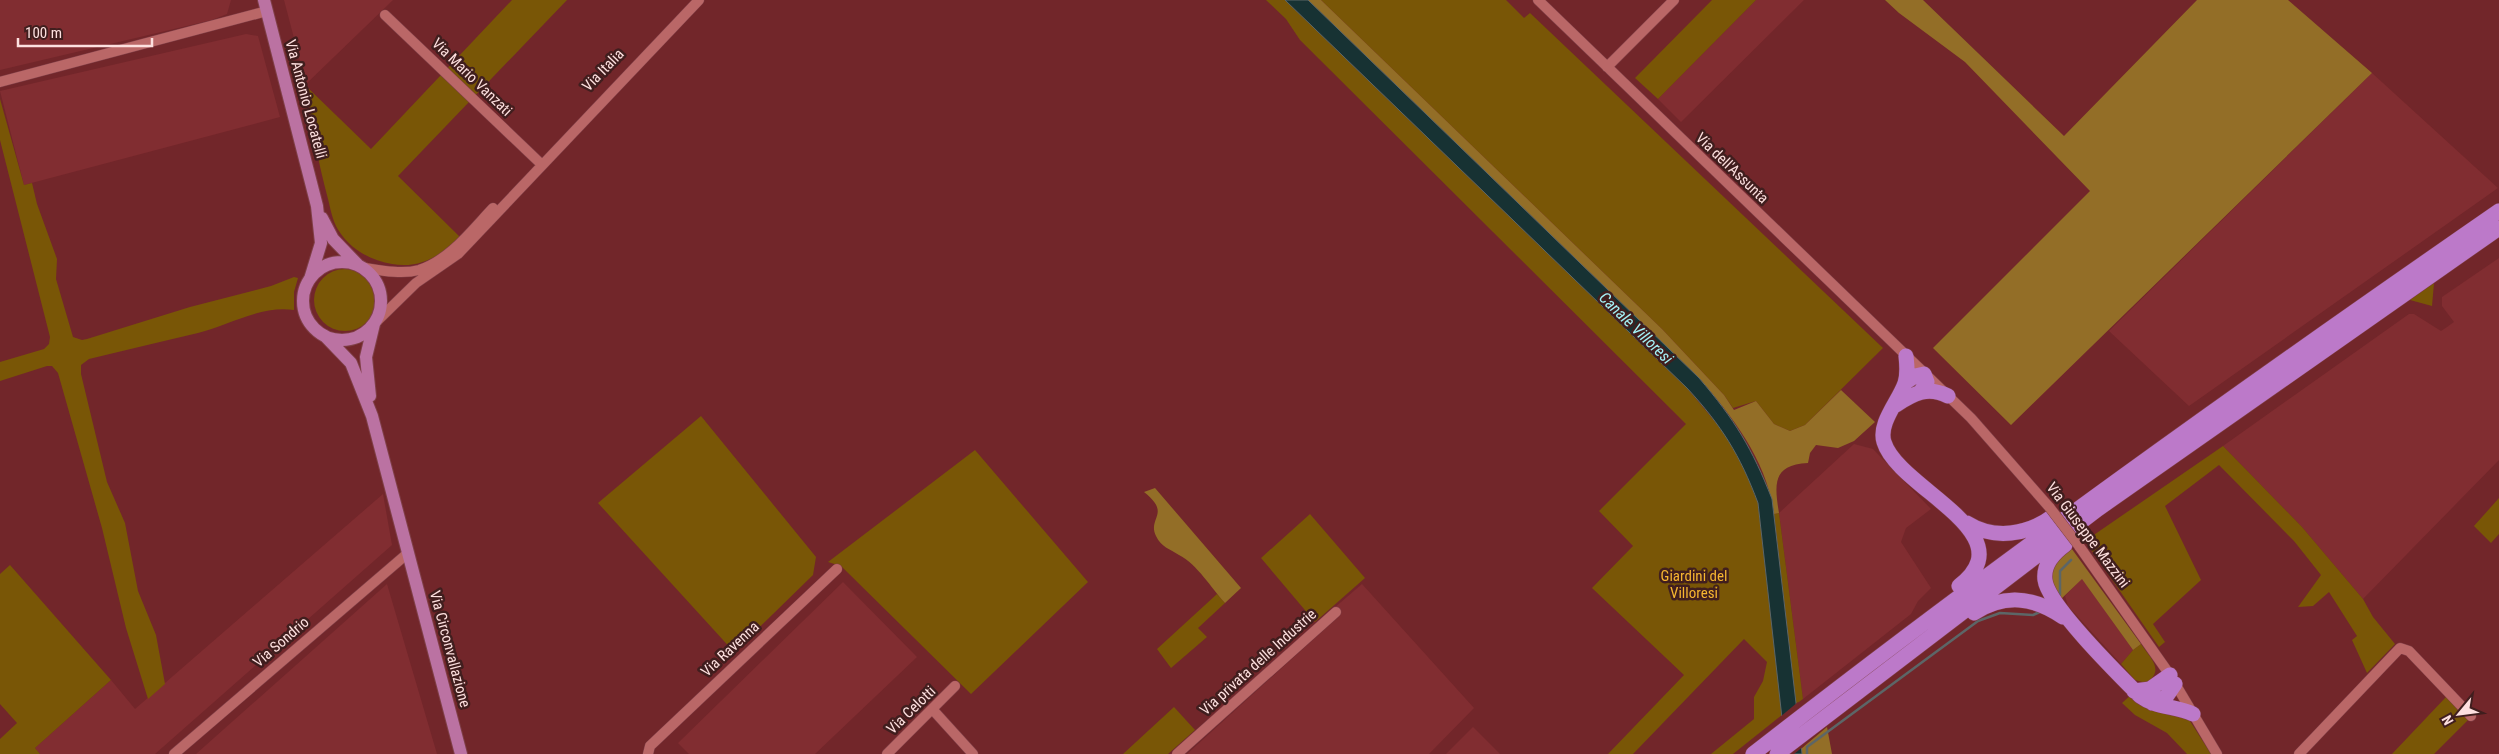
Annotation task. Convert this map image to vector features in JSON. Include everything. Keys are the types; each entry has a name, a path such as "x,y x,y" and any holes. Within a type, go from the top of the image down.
{"highway":[{"path":"1777,754 1924,632 2121,476 2499,210"},
{"path":"1751,754 1805,713 1924,632 2499,228"},
{"path":"1906,356 1906,382 1896,405 1883,427 1882,436 1888,450 1925,489 1958,517 1974,535 1980,553 1980,561 1972,574 1930,610 1924,632"},
{"path":"1906,382 1915,376 1924,374 1927,382 1921,391"},
{"path":"1896,405 1921,391 1932,390 1948,396"},
{"path":"1958,517 1974,527 1992,533 2003,534 2026,530 2047,520 2082,496 2121,476"},
{"path":"2098,509 2098,520 2058,550 2045,571 2044,578 2048,590 2071,622 2134,690 2152,703 2180,708 2193,714"},
{"path":"1924,632 1942,635 1988,604 2011,599 2039,603 2071,622"},
{"path":"2134,690 2150,689 2172,680"},
{"path":"2152,703 2166,696 2172,680"}],"main road":[{"name":"Via Antonio Locatelli","path":"265,5 317,206 321,243 310,280"},
{"name":"Via Antonio Locatelli","path":"317,206 333,239 360,267"},
{"path":"372,416 366,357 374,324 380,310 381,294 374,278 360,267 346,263 335,263 320,270 310,280 304,294 305,310 311,324 351,363 372,416 408,552"},
{"path":"325,336 340,340 353,339 366,333 374,324"},
{"name":"Via Circonvallazione","path":"408,552 461,754"}],"street":[{"path":"673,27 691,0"},
{"name":"Via Italia","path":"360,267 401,272 418,270 434,263 453,249 691,0"},
{"name":"Via Italia","path":"374,324 410,288 458,254 699,0"},
{"name":"Via dell'Assunta","path":"1538,0 1906,356"},
{"path":"1607,67 1674,0"},
{"path":"0,82 265,5"},
{"name":"Via Mario Vanzati","path":"385,15 538,161"},
{"name":"Via Italia","path":"512,198 533,172 538,161 543,160 566,138"},
{"name":"Via Giuseppe Mazzini","path":"1906,356 2009,458 2050,508 2079,546 2172,680 2217,754"},
{"name":"Via Sondrio","path":"174,754 408,552"},
{"name":"Via Ravenna","path":"648,754 650,746 837,569"},
{"name":"Via privata delle Industrie","path":"1177,754 1336,612"},
{"path":"2299,754 2400,648 2409,651 2471,716"},
{"name":"Via Celotti","path":"887,754 955,686"},
{"path":"933,710 973,754"}],"shaded area":[{"path":"0,0 231,0 227,14 212,20 0,70"},
{"path":"284,0 393,0 306,84"},
{"path":"1308,0 1321,0 1662,329 1724,395 1734,410 1756,401 1774,424 1790,431 1805,425 1841,390 1875,422 1854,441 1838,448 1816,445 1810,453 1808,463 1796,464 1782,472 1776,493 1779,513 1774,514 1764,476 1747,441 1724,408 1699,378"},
{"path":"1756,0 1804,0 1681,122 1658,99"},
{"path":"1885,0 1923,0 2064,136 2197,0 2288,0 2372,73 2011,425 1933,348 2090,191 1965,62 1899,13"},
{"path":"246,34 258,36 280,117 24,185 0,91"},
{"path":"2372,73 2498,188 2189,406 2109,331"},
{"path":"2499,258 2499,460 2363,599 2302,527 2223,446 2409,314 2414,314 2441,331 2447,327 2454,322 2442,306 2442,297"},
{"path":"1854,444 1873,449 1931,509 1906,528 1901,542 1931,588 1918,601 1911,614 1803,699 1779,513"},
{"path":"1155,488 1241,588 1225,603 1204,577 1186,559 1158,540 1154,525 1158,511 1152,499 1144,492"},
{"path":"383,494 392,545 155,754 40,754 35,748 111,680 135,709"},
{"path":"2069,545 2141,644 2133,650 2082,579 2060,600 2055,593 2050,571"},
{"path":"2082,578 2133,650 2121,664 2068,606 2065,596"},
{"path":"843,582 917,657 815,754 689,754 678,743"},
{"path":"387,584 437,754 196,754"},
{"path":"1362,584 1474,708 1429,754 1187,754 1339,616 1333,609"},
{"path":"1473,727 1500,754 1446,754"},
{"path":"1827,727 1832,754 1802,754 1802,748"}],"green space":[{"path":"512,0 567,0 398,176 460,237 438,255 421,263 411,265 385,263 357,250 338,230 333,217 315,143 307,87 371,149"},
{"name":"Giardini del Villoresi","path":"1266,0 1285,0 1687,388 1726,435 1743,465 1758,503 1782,715 1733,754 1711,754 1754,719 1754,697 1763,681 1767,662 1744,639 1633,754 1608,754 1684,675 1592,588 1633,546 1599,511 1686,424 1300,40 1286,19"},
{"path":"1321,0 1506,0 1524,18 1530,13 1883,348 1805,425 1790,431 1774,424 1756,401 1733,408 1724,395 1662,329"},
{"path":"1712,0 1756,0 1658,99 1635,78"},
{"path":"0,99 24,185 32,183 37,204 57,259 56,279 73,337 82,340 87,339 190,307 271,286 294,277 298,278 294,292 294,310 270,310 258,313 210,330 89,359 81,365 81,374 107,482 125,523 138,591 156,635 165,684 148,699 126,628 102,528 58,373 52,366 47,366 0,381 0,362 44,349 49,344 50,337 0,140"},
{"path":"339,269 351,269 367,278 374,288 376,300 374,312 367,322 351,331 339,331 328,326 319,317 314,306 314,294 319,283 328,274"},
{"path":"2434,283 2432,306 2409,300"},
{"path":"701,416 816,557 813,575 734,652 598,503"},
{"path":"2223,446 2302,527 2363,599 2373,617 2395,644 2367,673 2352,640 2357,636 2329,592 2313,606 2298,607 2321,575 2294,541 2219,465 2165,506 2201,580 2153,624 2165,642 2159,647 2085,541"},
{"path":"975,450 1088,582 971,694 841,566 828,562"},
{"path":"2499,498 2499,534 2491,543 2474,526"},
{"path":"1779,513 1803,699 1796,704 1774,514"},
{"path":"1310,514 1365,578 1315,622 1261,558"},
{"path":"10,565 111,680 35,748 40,754 0,754 0,739 17,723 0,704 0,574"},
{"path":"1217,594 1225,603 1198,628 1207,637 1171,668 1157,649"},
{"path":"2141,644 2152,660 2155,669 2155,674 2146,683 2135,680 2121,664"},
{"path":"2132,694 2188,718 2211,754 2187,754 2167,733 2135,715 2122,703"},
{"path":"2446,697 2468,720 2434,754 2392,754"},
{"path":"1174,707 1195,730 1168,754 1123,754"}],"water":[{"name":"Canale Villoresi","path":"1285,0 1308,0 1699,378 1733,421 1750,449 1772,499 1802,754 1786,754 1758,503 1737,456 1720,428 1687,388"}],"pier":[{"path":"1798,702 1804,746 1794,754 1783,754 1780,717"}],"waterway":[{"path":"2060,595 2060,571 2071,560"},
{"path":"1807,754 1807,747 1978,621 2000,613 2033,615 2042,611"}]}
